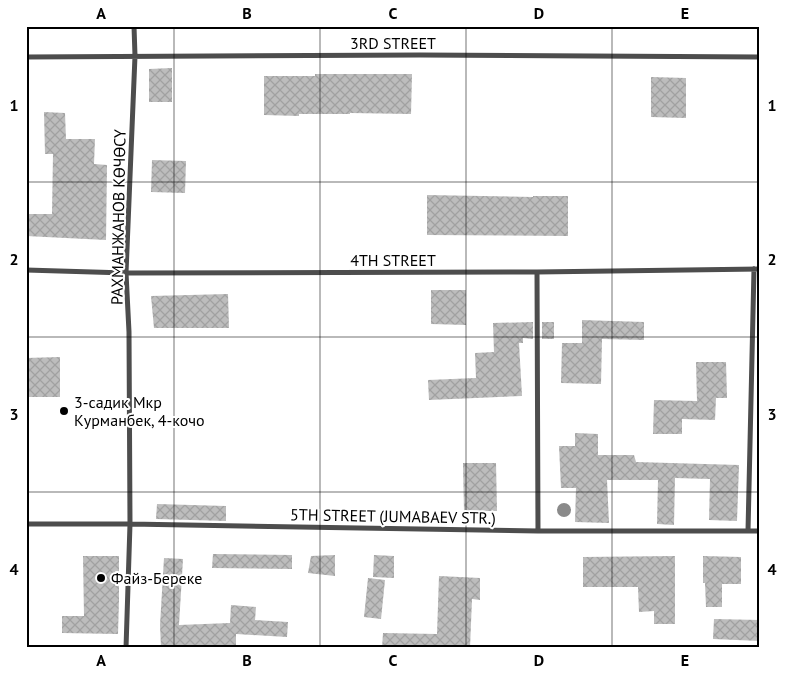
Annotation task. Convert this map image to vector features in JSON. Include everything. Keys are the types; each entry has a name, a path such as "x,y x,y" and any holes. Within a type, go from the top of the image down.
{"street":[{"name":"РАХМАНЖАНОВ КӨЧӨСҮ","path":"126,648 130,524 129,332 126,273 135,56 134,26"},
{"name":"3RD STREET","path":"26,57 420,55 760,57"},
{"name":"4TH STREET","path":"26,270 126,273 537,272 757,269"},
{"path":"748,531 757,269"},
{"path":"537,272 538,531"},
{"name":"5TH STREET (JUMABAEV STR.)","path":"26,524 538,531 760,531"}],"building":[{"path":"172,68 172,102 149,102 149,69"},
{"path":"315,74 412,74 411,114 264,115 264,76 315,76"},
{"path":"651,77 686,78 686,118 651,117"},
{"path":"44,112 65,113 66,139 95,139 94,164 107,165 106,240 26,236 26,214 52,214 53,154 45,154"},
{"path":"152,160 186,161 185,193 151,192"},
{"path":"427,195 568,196 568,236 427,235"},
{"path":"431,290 466,290 466,325 431,324"},
{"path":"228,294 229,328 154,328 151,296"},
{"path":"582,320 644,322 644,340 602,339 601,384 561,383 562,343 582,343"},
{"path":"533,322 533,339 523,338 523,343 519,343 522,396 429,400 428,380 476,378 475,353 494,352 493,323"},
{"path":"542,322 554,322 554,339 542,339"},
{"path":"60,357 60,397 26,397 26,358"},
{"path":"696,362 726,362 727,398 716,398 715,420 682,419 682,434 653,434 654,400 697,401"},
{"path":"575,433 598,434 598,455 634,455 636,462 739,465 737,521 709,520 710,479 675,478 674,525 657,524 658,480 607,480 609,523 575,522 576,488 561,488 559,446 575,446"},
{"path":"463,463 496,463 497,511 464,511"},
{"path":"157,504 226,506 226,521 156,519"},
{"path":"213,554 292,555 292,569 212,568"},
{"path":"335,555 335,576 308,573 311,556"},
{"path":"374,555 394,556 394,578 373,577"},
{"path":"83,556 119,556 118,634 62,633 62,616 84,616"},
{"path":"675,556 675,624 654,624 654,611 639,612 638,587 583,587 583,557"},
{"path":"703,556 741,557 741,584 722,584 722,607 706,607 705,583 703,583"},
{"path":"164,558 183,559 179,625 230,623 231,605 256,607 255,620 288,622 287,637 236,634 236,648 161,648 160,625"},
{"path":"439,576 480,578 480,600 472,599 470,648 382,648 383,633 437,634"},
{"path":"368,578 385,580 381,619 364,617"},
{"path":"714,619 760,620 760,641 713,639"}],"place":[{"name":"3-садик Мкр Курманбек, 4-кочо","path":"64,411"},
{"name":"Файз-Береке","path":"101,578"}]}
